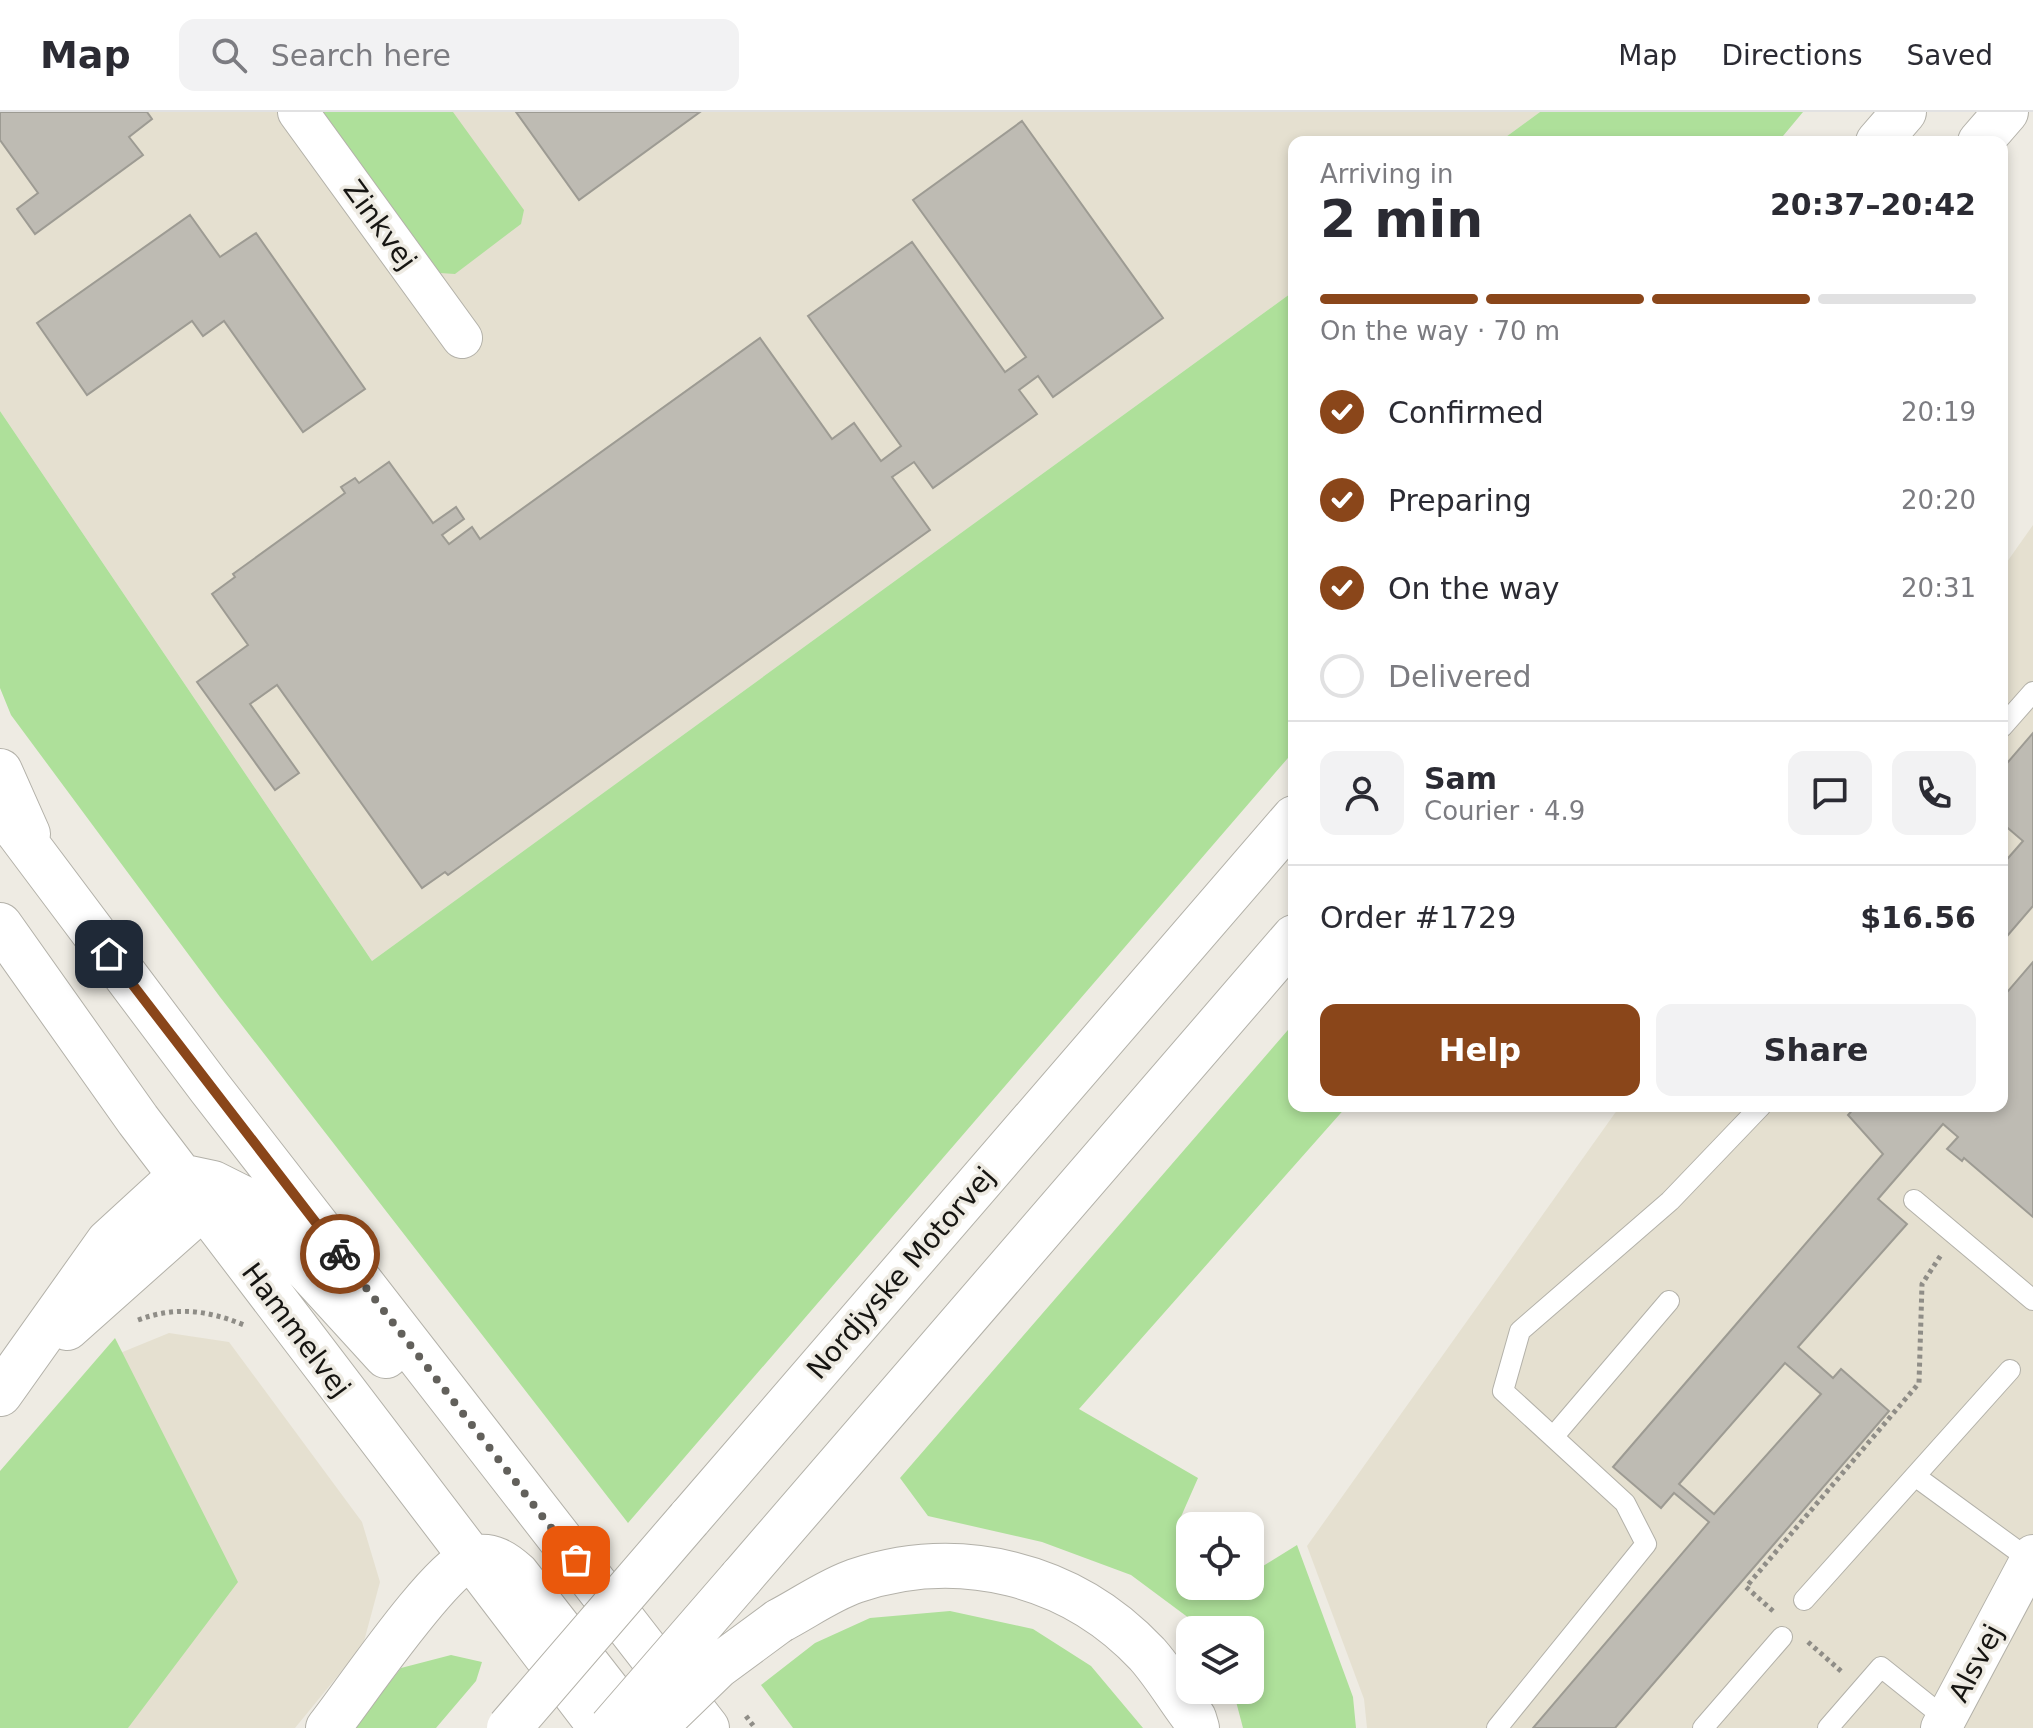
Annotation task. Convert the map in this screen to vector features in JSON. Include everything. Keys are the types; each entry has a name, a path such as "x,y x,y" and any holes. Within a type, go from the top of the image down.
{"main road":[{"path":"1883,136 1904,112"},
{"path":"1985,136 2006,112"},
{"path":"0,771 44,869"},
{"path":"0,808 210,1088 707,1728"},
{"name":"Nordjyske Motorvej","path":"509,1728 1288,825"},
{"name":"Hammelvej","path":"0,925 199,1189 470,1559 601,1728"},
{"path":"611,1728 1288,944"},
{"path":"199,1189 219,1123 210,1088"},
{"path":"13,1378 108,1242 199,1189 241,1197 576,1560"},
{"path":"328,1728 425,1599 470,1559 488,1556 505,1563 517,1574 637,1728"},
{"path":"654,1728 718,1666 779,1621 853,1582 927,1564 987,1567 1047,1584 1101,1615 1147,1654 1194,1718 1197,1728"}],"street":[{"name":"Zinkvej","path":"298,112 462,338"},
{"name":"Alsvej","path":"1944,1724 2032,1558"}],"lane":[{"path":"2008,720 2033,692"},
{"path":"1497,1728 1646,1544 1625,1503 1503,1391 1520,1331 1670,1201 1755,1112"},
{"path":"1914,1200 2033,1300"},
{"path":"1553,1437 1669,1301"},
{"path":"1804,1600 2010,1370"},
{"path":"1915,1476 2032,1558"},
{"path":"1703,1728 1782,1637"},
{"path":"1828,1728 1881,1667 1944,1724"}],"path":[{"path":"126,1324 167,1309 199,1311 256,1330"}],"shaded area":[{"path":"0,112 1540,112 1507,136 1288,136 1288,295 372,961 0,411"},
{"path":"2033,525 2033,1728 1367,1728 1364,1699 1307,1546 1616,1112 2008,1112 2008,560"},
{"path":"169,1333 229,1342 362,1522 380,1582 363,1645 295,1728 0,1728 103,1360"}],"green space":[{"path":"323,112 453,112 524,210 521,224 455,274 440,273"},
{"path":"1540,112 1803,112 1783,136 1507,136"},
{"path":"1288,295 1288,758 628,1523 220,997 11,715 0,688 0,411 372,961"},
{"path":"1288,1030 1288,1112 1342,1112 1079,1409 1198,1478 1183,1512 1176,1512 1176,1600 1264,1600 1264,1565 1297,1545 1353,1697 1356,1728 1243,1728 1237,1704 1264,1704 1264,1616 1186,1616 1131,1575 1042,1542 928,1516 900,1478"},
{"path":"115,1338 238,1582 128,1728 0,1728 0,1471"},
{"path":"950,1611 1033,1629 1091,1666 1143,1728 793,1728 761,1685 815,1643 870,1618"},
{"path":"451,1655 482,1662 476,1681 436,1728 354,1728 401,1668"}],"building":[{"path":"0,112 147,112 152,119 129,137 143,155 35,234 17,209 38,193 0,140"},
{"path":"516,112 700,112 579,200"},
{"path":"1022,121 1163,318 1053,397 1038,376 1019,390 1037,414 933,488 914,462 892,477 930,530 448,875 445,872 422,888 277,685 250,704 299,773 275,790 197,682 248,645 212,594 235,577 233,574 345,493 341,487 355,478 359,483 389,462 433,523 456,507 464,519 442,535 449,544 472,527 480,539 760,338 832,439 854,423 881,461 901,446 808,316 912,242 1005,372 1026,357 913,200"},
{"path":"190,215 220,257 256,233 365,389 303,432 224,321 203,336 192,321 87,395 37,323"},
{"path":"2033,733 2033,906 2008,935 2008,858 2023,841 2008,828 2008,762"},
{"path":"2033,962 2033,1217 1964,1158 1962,1161 1947,1149 1958,1137 1943,1124 1878,1199 1907,1224 1798,1347 1833,1378 1841,1369 1889,1411 1615,1728 1533,1728 1709,1522 1674,1493 1661,1508 1613,1467 1883,1154 1848,1115 1851,1112 2008,1112 2008,991","holes":["1785,1363 1821,1394 1714,1514 1679,1484"]}],"way so far":[{"path":"340,1254 576,1560"}],"route":[{"path":"109,954 340,1254"}]}
